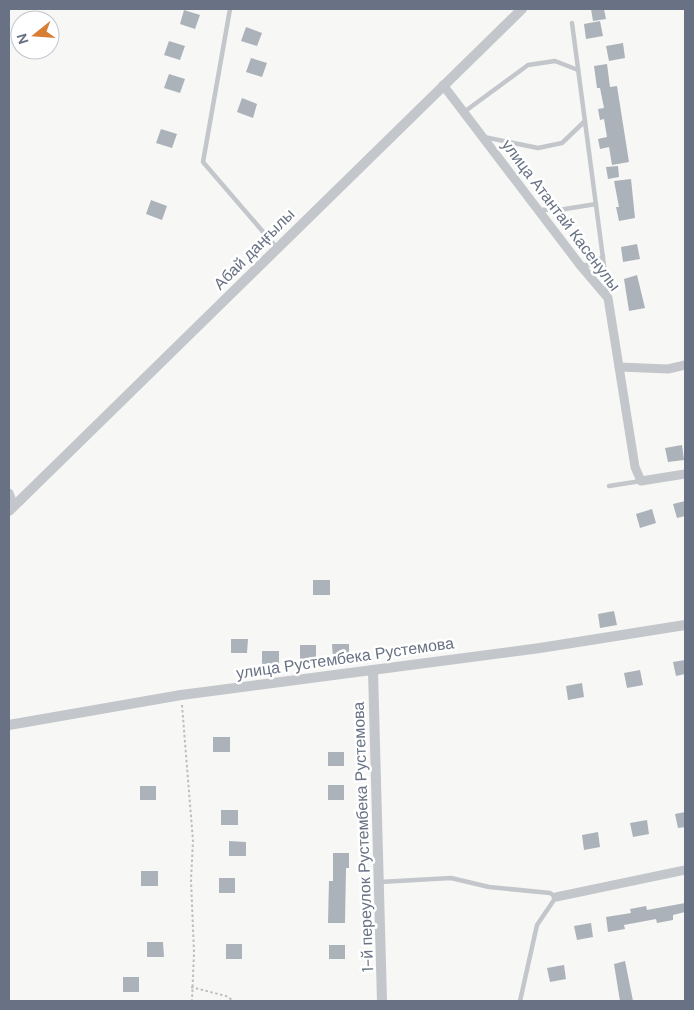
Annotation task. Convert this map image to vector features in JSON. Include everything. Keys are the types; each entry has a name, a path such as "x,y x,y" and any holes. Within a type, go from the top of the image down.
{"street":[{"name":"Абай даңғылы","path":"11,508 522,9"},
{"name":"улица Атантай Касенулы","path":"443,85 580,265 608,298 635,467 641,480"},
{"path":"619,368 685,366"},
{"path":"641,480 685,474"},
{"path":"9,494 11,508"},
{"name":"улица Рустембека Рустемова","path":"9,725 181,695 540,648 685,625"},
{"name":"1-й переулок Рустембека Рустемова","path":"373,671 382,1001"},
{"path":"556,897 685,870"}],"lane":[{"path":"230,9 203,162 277,248"},
{"path":"572,23 608,298"},
{"path":"464,112 528,65 555,60 578,70"},
{"path":"482,137 538,148 562,143 585,121"},
{"path":"538,210 565,210 596,204"},
{"path":"580,265 594,265 603,256"},
{"path":"609,486 641,480"},
{"path":"380,882 451,878 489,887 550,893 556,897 537,925 520,1001"}],"path":[{"path":"181,695 193,841 191,880 194,952 191,987 192,1001"},
{"path":"191,987 226,996 234,1001"}],"building":[{"path":"591,9 604,9 606,19 593,21"},
{"path":"184,10 200,15 195,29 180,24"},
{"path":"600,21 603,36 586,39 584,24"},
{"path":"246,27 262,33 257,46 241,41"},
{"path":"169,41 185,46 180,60 164,55"},
{"path":"623,43 625,58 609,61 606,46"},
{"path":"251,58 267,63 262,77 246,72"},
{"path":"607,64 610,87 617,86 629,162 612,165 609,147 600,149 598,139 607,137 604,119 600,120 598,109 604,108 600,88 597,88 594,66"},
{"path":"169,74 185,79 180,93 164,88"},
{"path":"242,98 257,104 253,118 237,112"},
{"path":"161,129 177,134 172,148 156,143"},
{"path":"618,166 619,177 608,179 606,167"},
{"path":"631,179 635,218 619,221 616,207 619,207 614,181"},
{"path":"151,200 167,206 162,220 146,214"},
{"path":"637,244 640,259 623,262 621,247"},
{"path":"637,275 645,308 629,311 624,279"},
{"path":"682,445 684,460 668,462 665,448"},
{"path":"685,501 685,516 677,518 673,504"},
{"path":"652,509 656,523 640,528 636,514"},
{"path":"313,580 330,580 330,595 313,595"},
{"path":"614,611 617,625 600,628 598,614"},
{"path":"231,639 248,639 247,653 231,653"},
{"path":"332,644 349,644 349,659 333,659"},
{"path":"300,645 316,645 316,660 300,660"},
{"path":"262,651 279,651 279,666 262,665"},
{"path":"685,660 685,674 676,676 673,662"},
{"path":"640,670 643,685 627,688 624,673"},
{"path":"582,683 584,697 568,700 566,686"},
{"path":"213,737 230,737 230,752 213,752"},
{"path":"328,752 344,752 344,766 328,766"},
{"path":"328,785 344,785 344,800 328,800"},
{"path":"140,786 156,786 156,800 140,800"},
{"path":"221,810 238,810 238,825 221,825"},
{"path":"685,812 685,827 678,828 675,814"},
{"path":"647,820 649,834 633,837 630,823"},
{"path":"598,832 600,847 584,850 582,835"},
{"path":"229,841 246,842 246,856 229,856"},
{"path":"333,853 349,853 349,868 346,868 345,923 328,923 329,881 333,881"},
{"path":"141,871 158,871 158,886 141,886"},
{"path":"219,878 235,878 235,893 219,893"},
{"path":"685,903 685,912 673,915 673,920 657,923 656,919 624,925 625,929 608,932 606,917 631,913 630,909 646,906 647,910"},
{"path":"591,923 593,937 577,940 574,926"},
{"path":"147,942 163,942 164,957 147,957"},
{"path":"226,944 242,944 242,959 226,959"},
{"path":"329,945 345,945 345,959 329,959"},
{"path":"625,961 633,1001 620,1001 614,964"},
{"path":"564,965 566,979 550,982 547,968"},
{"path":"123,977 139,977 139,992 123,992"}]}
